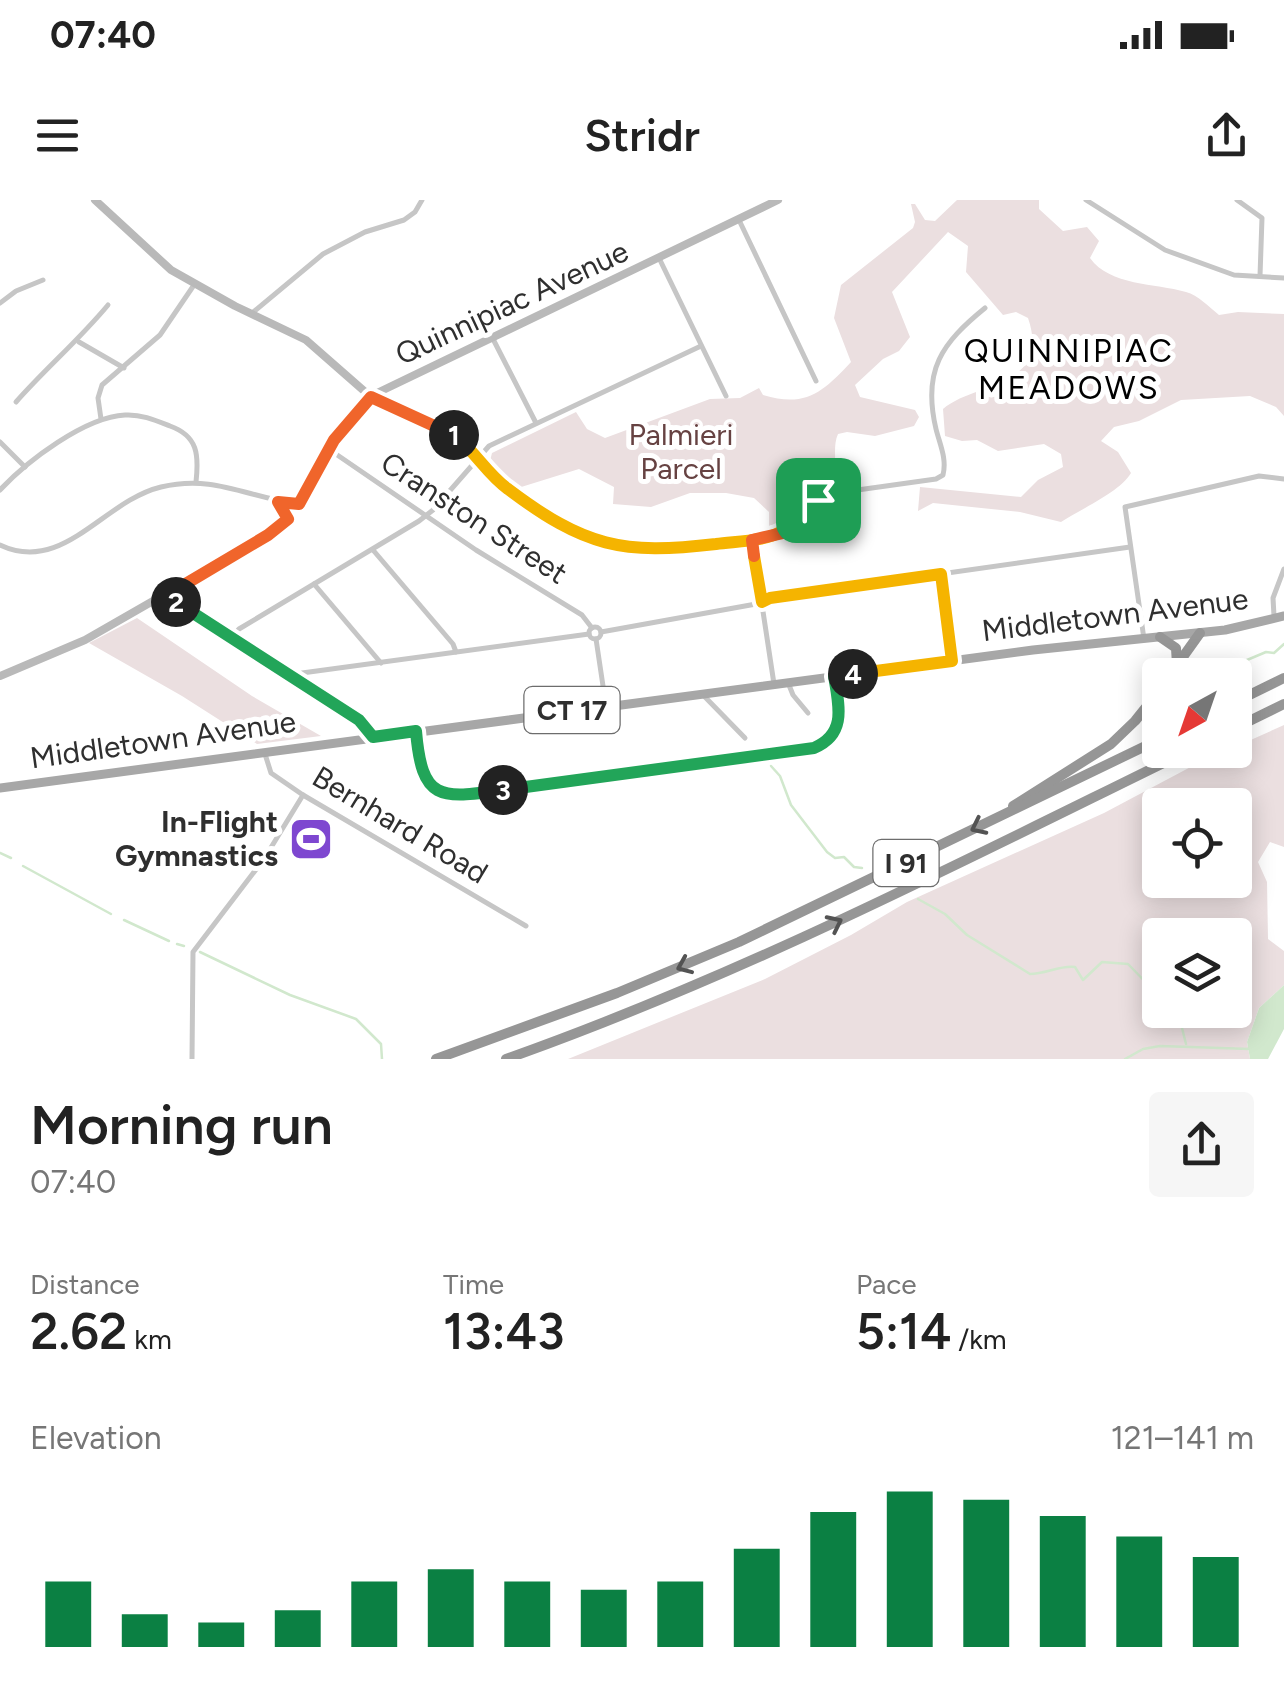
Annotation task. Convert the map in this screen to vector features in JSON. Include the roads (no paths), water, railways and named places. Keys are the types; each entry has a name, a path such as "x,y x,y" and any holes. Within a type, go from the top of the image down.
{"highway":[{"path":"1182,658 1200,633"},
{"path":"1160,637 1176,648 1175,658"},
{"path":"1252,694 1284,678"},
{"path":"1252,720 1284,704"},
{"path":"1007,813 1023,797 1111,744 1142,714"},
{"name":"I 91","path":"436,1059 690,964 1142,747"},
{"name":"I 91","path":"506,1059 646,1008 764,956 1153,768"}],"main road":[{"path":"95,200 157,260 194,285 306,340 371,397"},
{"name":"Quinnipiac Avenue","path":"0,676 85,640 268,535 288,519 344,426 371,397 778,200"},
{"name":"Middletown Avenue","path":"0,788 834,676 1200,633 1279,618"}],"street":[{"path":"252,314 323,254 365,232 404,220 422,200"},
{"path":"1086,200 1165,250 1234,275 1284,278"},
{"path":"1237,200 1262,218 1260,276"},
{"path":"739,220 816,381"},
{"path":"659,258 726,396"},
{"path":"0,303 44,280"},
{"path":"102,419 99,392 108,378 160,335 194,285"},
{"path":"16,402 52,361 78,341 108,305"},
{"path":"371,397 454,435 495,479 520,498 564,526 599,542 658,550 752,540 798,529 818,500 832,493 944,474 944,456 935,423 934,375 950,339 986,308"},
{"path":"492,336 536,424"},
{"path":"78,341 124,368"},
{"path":"231,638 239,629 428,514 489,446 702,346"},
{"path":"0,490 25,467 102,419 125,415 146,417 181,430 198,453 196,482"},
{"path":"0,442 25,467"},
{"name":"Cranston Street","path":"329,449 476,550 582,615 590,631"},
{"path":"1144,638 1125,507 1259,476 1284,479"},
{"path":"0,545 25,554 51,551 133,497 165,486 218,484 278,502 299,504"},
{"path":"278,502 288,519"},
{"path":"752,540 774,684"},
{"path":"596,640 601,632 770,598 1130,548"},
{"path":"372,550 456,652"},
{"path":"1279,618 1273,598 1284,569"},
{"path":"941,574 952,661"},
{"path":"314,584 381,663"},
{"path":"167,595 359,720 373,737"},
{"path":"295,679 302,673 598,628 601,632"},
{"path":"590,631 596,640 606,706"},
{"path":"416,731 425,779 443,793 467,795 814,748 832,736 838,725 834,676"},
{"path":"788,682 792,695 808,713"},
{"path":"702,694 746,738"},
{"name":"Bernhard Road","path":"265,752 271,772 302,795 526,926"},
{"path":"192,1059 193,952 264,859 302,795"}],"waterway":[{"path":"1252,658 1274,653 1284,644"},
{"path":"771,766 780,776 791,805 827,852 862,868"},
{"path":"0,853 11,858"},
{"path":"23,866 111,914"},
{"path":"918,899 1030,974 1075,967 1083,980 1102,962 1128,964 1142,978"},
{"path":"124,920 169,941"},
{"path":"177,944 184,946"},
{"path":"200,952 290,995 356,1019 381,1044 382,1059"},
{"path":"1182,1028 1186,1044"},
{"path":"1125,1059 1143,1049 1160,1046 1250,1049"}],"place":[{"name":"In-Flight Gymnastics","path":"311,839"}],"district":[{"name":"QUINNIPIAC MEADOWS","path":"1069,370"}],"park label":[{"name":"Palmieri Parcel","path":"681,452"}]}
